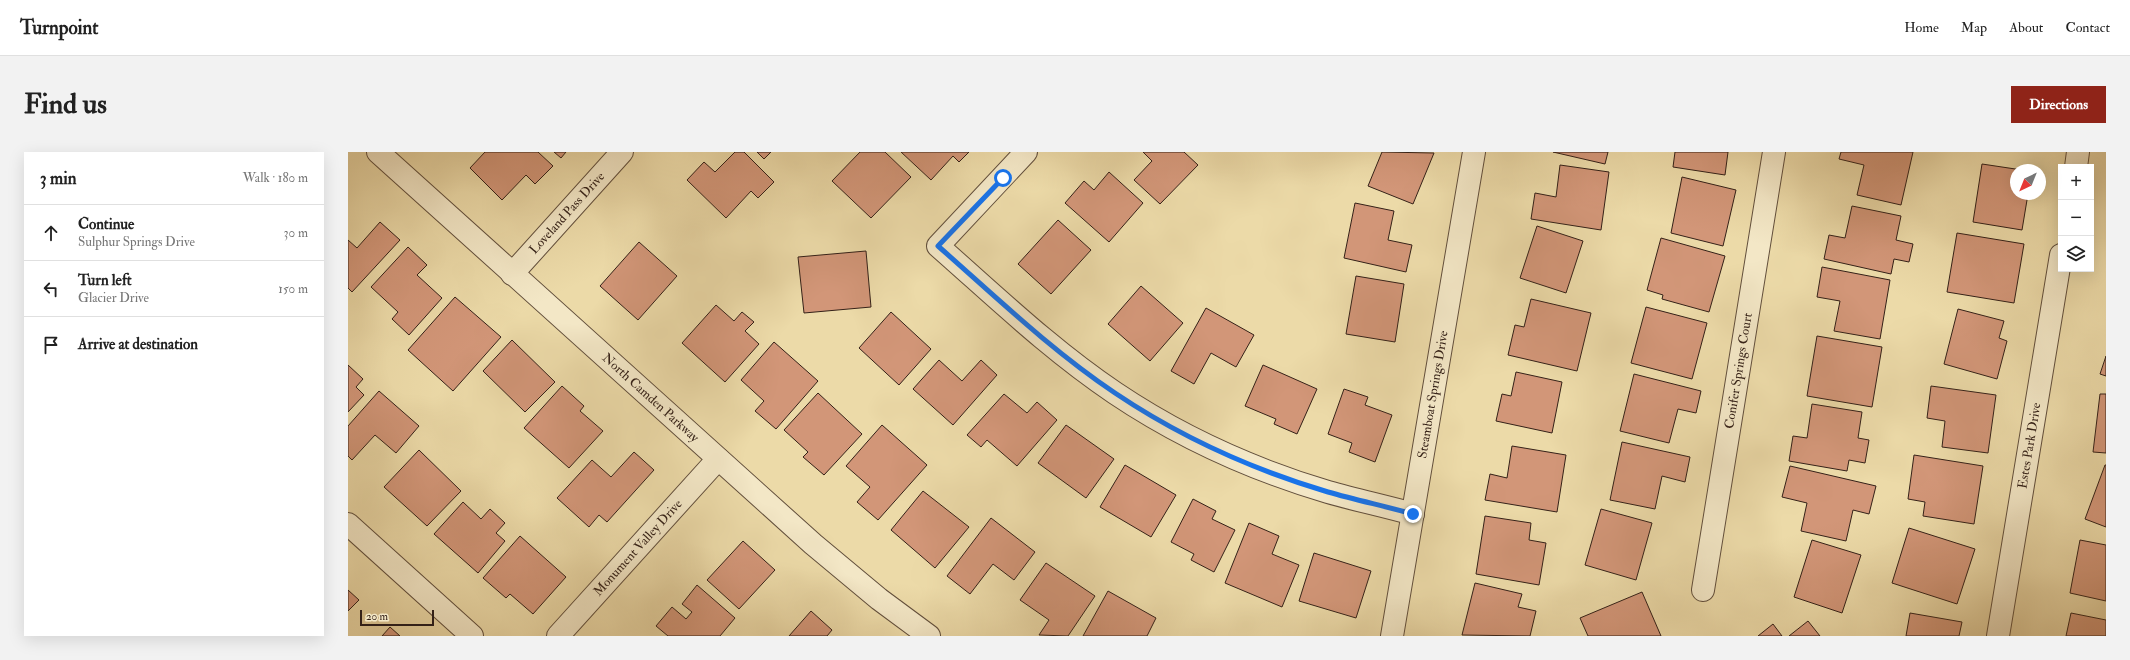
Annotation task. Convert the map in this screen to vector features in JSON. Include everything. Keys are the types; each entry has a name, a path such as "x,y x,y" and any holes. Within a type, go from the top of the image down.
{"street":[{"name":"North Camden Parkway","path":"378,152 813,544 879,599 929,636"},
{"name":"Loveland Pass Drive","path":"512,274 622,152"},
{"path":"1026,152 938,246 1048,343 1115,393 1163,422 1215,448 1271,472 1327,492 1413,514"},
{"name":"Steamboat Springs Drive","path":"1392,636 1474,152"},
{"name":"Conifer Springs Court","path":"1703,590 1774,152"},
{"path":"2076,164 2078,152"},
{"name":"Estes Park Drive","path":"1998,636 2058,272"},
{"name":"Monument Valley Drive","path":"558,636 718,459"},
{"path":"348,524 472,636"}],"building":[{"path":"485,152 538,152 553,166 535,184 526,175 502,200 470,168"},
{"path":"554,152 566,152 561,158"},
{"path":"735,152 744,152 774,182 758,198 751,191 726,218 687,180 704,162 715,172"},
{"path":"757,152 771,152 764,159"},
{"path":"860,152 885,152 911,177 871,218 832,181"},
{"path":"901,152 969,152 959,162 953,156 931,180"},
{"path":"1143,152 1184,152 1198,165 1160,204 1134,180 1152,161"},
{"path":"1382,152 1434,153 1413,204 1368,186"},
{"path":"1553,152 1608,152 1605,164"},
{"path":"1675,152 1728,152 1725,175 1673,167"},
{"path":"1841,152 1913,152 1901,205 1857,195 1864,165 1839,159"},
{"path":"1982,164 2010,168 2010,200 2027,200 2022,230 1973,222"},
{"path":"1560,165 1609,172 1601,230 1531,219 1535,193 1556,197"},
{"path":"1109,172 1143,203 1109,242 1065,203 1084,181 1094,190"},
{"path":"1682,177 1736,190 1723,246 1671,233"},
{"path":"1355,203 1394,211 1388,240 1412,245 1406,272 1344,258"},
{"path":"1852,206 1901,216 1896,240 1913,244 1909,262 1894,259 1891,274 1824,259 1829,235 1845,238"},
{"path":"1058,220 1091,250 1051,294 1018,264"},
{"path":"380,222 400,240 352,292 348,288 348,240 357,248"},
{"path":"1537,226 1583,241 1566,293 1520,278"},
{"path":"1957,233 2024,244 2014,303 1947,292"},
{"path":"1661,238 1725,256 1709,312 1662,299 1663,295 1647,290"},
{"path":"639,242 677,276 638,320 600,286"},
{"path":"408,247 427,265 417,275 442,298 409,335 392,319 398,312 371,287"},
{"path":"866,251 871,307 804,313 798,257"},
{"path":"1822,267 1890,280 1880,339 1834,331 1840,301 1817,297"},
{"path":"1356,276 1404,284 1395,342 1346,334"},
{"path":"1141,286 1183,323 1150,361 1108,324"},
{"path":"455,297 501,337 453,391 408,350"},
{"path":"1531,299 1591,313 1577,371 1508,355 1515,325 1524,327"},
{"path":"716,305 734,321 742,312 754,322 745,331 759,344 725,382 682,343"},
{"path":"1646,307 1707,323 1692,379 1631,363"},
{"path":"1206,308 1254,335 1236,367 1211,353 1194,384 1171,371"},
{"path":"1958,309 2004,321 1999,338 2007,341 1997,379 1944,364"},
{"path":"891,312 931,349 899,385 859,348"},
{"path":"1817,336 1882,347 1872,407 1807,396"},
{"path":"512,340 555,382 525,412 483,371"},
{"path":"774,342 818,381 776,429 755,411 764,401 741,380"},
{"path":"2106,356 2106,376 2100,374"},
{"path":"939,360 962,381 981,360 997,375 953,425 913,389"},
{"path":"348,365 363,379 356,387 364,395 348,412"},
{"path":"1263,365 1317,389 1297,434 1274,424 1276,419 1245,406"},
{"path":"1516,372 1562,382 1552,433 1496,421 1502,394 1511,396"},
{"path":"1634,374 1701,391 1696,413 1678,409 1669,443 1620,431"},
{"path":"562,386 584,406 580,411 603,431 569,468 524,428"},
{"path":"1931,386 1996,395 1988,453 1942,447 1945,421 1927,418"},
{"path":"1344,389 1368,397 1365,405 1392,415 1375,462 1349,452 1352,443 1328,434"},
{"path":"379,391 419,426 396,453 375,435 352,460 348,456 348,426"},
{"path":"818,393 862,434 824,475 803,457 808,452 784,430"},
{"path":"1004,394 1027,413 1037,402 1057,420 1017,466 987,440 981,447 967,435"},
{"path":"2100,394 2106,394 2106,453 2093,452"},
{"path":"1812,404 1862,412 1858,438 1869,440 1865,463 1849,460 1847,471 1789,461 1793,436 1807,438"},
{"path":"882,425 927,465 878,520 857,502 870,487 846,466"},
{"path":"1066,425 1114,459 1086,498 1038,463"},
{"path":"1622,442 1690,457 1685,482 1662,476 1655,509 1610,500"},
{"path":"1512,446 1566,455 1557,512 1485,500 1490,474 1507,478"},
{"path":"419,450 461,491 427,526 384,487"},
{"path":"634,452 654,470 607,522 599,515 589,527 557,498 592,460 611,477"},
{"path":"1914,455 1983,466 1974,524 1923,516 1925,502 1908,499"},
{"path":"1125,465 1176,495 1151,537 1100,507"},
{"path":"2106,465 2106,527 2085,519"},
{"path":"1790,466 1876,486 1869,514 1853,510 1846,541 1801,531 1807,503 1782,497"},
{"path":"923,491 969,527 935,568 891,530"},
{"path":"1193,499 1216,511 1212,519 1235,530 1214,572 1191,560 1194,554 1171,542"},
{"path":"463,502 481,519 490,509 505,523 496,533 505,541 478,573 434,534"},
{"path":"1601,509 1652,523 1636,580 1585,565"},
{"path":"1485,516 1531,523 1529,540 1546,543 1539,585 1476,574"},
{"path":"991,518 1035,552 1014,580 993,564 970,594 947,576"},
{"path":"1249,523 1279,536 1272,554 1299,565 1282,607 1225,583"},
{"path":"1909,528 1975,549 1957,604 1892,583"},
{"path":"520,536 566,577 533,614 510,594 506,598 483,578"},
{"path":"1812,540 1861,555 1842,613 1794,597"},
{"path":"2080,540 2106,545 2106,601 2070,593"},
{"path":"743,541 775,570 739,609 707,580"},
{"path":"1314,553 1371,571 1356,618 1299,601"},
{"path":"1046,563 1095,596 1068,636 1039,635 1049,620 1020,600"},
{"path":"1475,583 1522,594 1518,607 1536,611 1530,636 1462,635"},
{"path":"697,585 735,618 720,636 668,636 656,626 672,607 686,619 692,612 682,604"},
{"path":"348,590 359,600 348,611"},
{"path":"1108,591 1156,618 1147,636 1083,636"},
{"path":"1642,592 1661,636 1588,636 1580,618"},
{"path":"811,611 832,630 827,636 789,636"},
{"path":"1910,613 1962,622 1959,636 1906,636"},
{"path":"2071,613 2106,620 2106,636 2066,636"},
{"path":"1808,621 1820,636 1789,636"},
{"path":"1773,624 1782,636 1758,636"},
{"path":"390,627 400,636 382,636"}],"route":[{"path":"1003,178 938,246 1048,343 1115,393 1163,422 1215,448 1271,472 1327,492 1413,514"}]}
